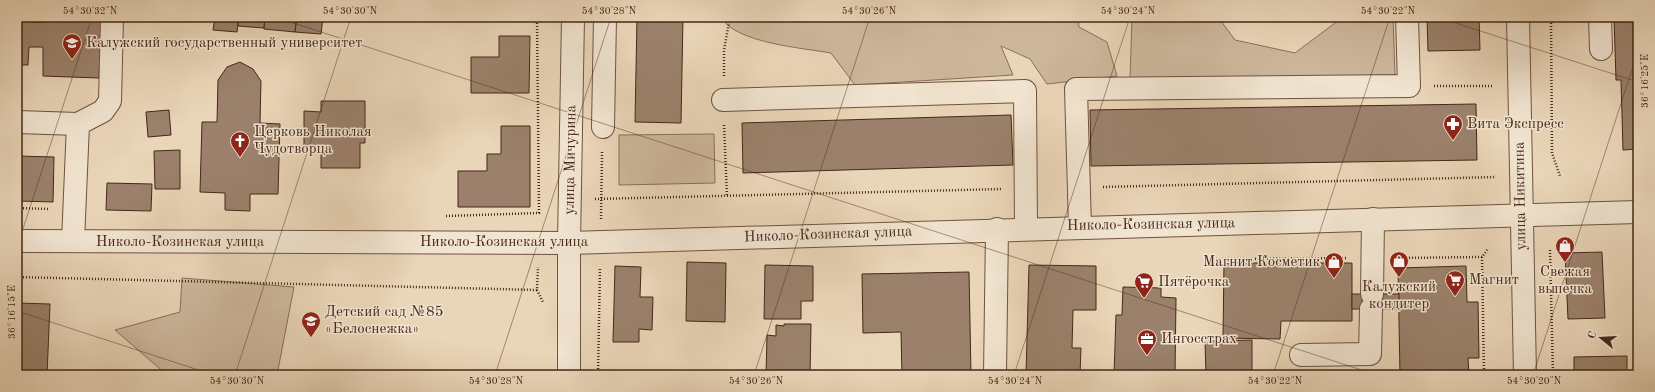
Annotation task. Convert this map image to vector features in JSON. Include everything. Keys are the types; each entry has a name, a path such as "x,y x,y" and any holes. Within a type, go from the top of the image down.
{"street":[{"path":"17,122 78,124 103,111 110,101 112,17"},
{"name":"улица Мичурина","path":"569,375 569,243 573,17"},
{"path":"603,127 605,17"},
{"path":"1080,227 1076,90 1409,86 1407,17"},
{"name":"улица Никитина","path":"1518,17 1525,375"},
{"path":"1600,17 1601,49"},
{"path":"723,100 1024,91 1026,228"},
{"path":"73,241 78,124"},
{"name":"Николо-Козинская улица","path":"17,241 569,243 1026,228 1638,212"},
{"path":"1301,355 1370,354 1373,219"},
{"path":"995,375 997,229"}],"path":[{"path":"17,277 537,290 539,213 538,17"},
{"path":"727,196 723,100 724,50 730,17"},
{"path":"1551,17 1552,154 1560,176"},
{"path":"1409,86 1493,86"},
{"path":"598,375 603,127"},
{"path":"17,208 74,209"},
{"path":"444,216 539,213"},
{"path":"1484,375 1482,257 1488,249"},
{"path":"1550,250 1554,375"},
{"path":"1204,259 1482,257"}],"shaded area":[{"path":"721,17 1078,17 1079,27 1107,42 1117,76 1047,84 1030,59 1001,46 1013,75 855,85 831,53 771,43 755,38 740,33 729,26"},
{"path":"1132,17 1218,17 1235,40 1295,53 1343,17 1393,17 1395,75 1130,79"},
{"path":"714,134 715,183 619,185 619,135"},
{"path":"182,278 294,287 277,375 167,375 115,330 180,312"}],"building":[{"path":"17,17 30,17 30,22 45,22 45,17 102,17 99,78 43,76 43,47 29,47 28,65 17,65"},
{"path":"215,17 239,17 237,32 213,30"},
{"path":"239,17 265,17 264,28 238,26"},
{"path":"265,17 297,17 295,32 264,29"},
{"path":"297,17 323,17 321,34 295,32"},
{"path":"489,17 529,17 529,19 489,19"},
{"path":"637,17 683,17 681,123 635,122"},
{"path":"1427,17 1479,17 1480,50 1428,51"},
{"path":"1614,17 1638,17 1638,149 1623,150 1621,80 1616,80"},
{"path":"499,36 530,36 529,93 471,93 471,57 499,57"},
{"name":"Церковь Николая Чудотворца","path":"240,62 253,69 261,81 260,123 280,124 278,194 250,194 250,211 225,210 225,193 200,192 202,122 217,122 218,80 227,67"},
{"path":"321,101 365,101 365,143 360,143 360,168 321,168 321,148 304,148 304,111 321,112"},
{"path":"1476,104 1477,160 1091,166 1090,110"},
{"path":"169,110 171,135 148,137 146,112"},
{"path":"1011,115 1013,165 743,173 742,123"},
{"path":"501,126 530,126 530,207 458,207 458,171 487,171 487,154 501,154"},
{"path":"180,150 180,189 155,189 154,151"},
{"path":"17,156 54,157 53,202 17,201"},
{"path":"107,183 152,184 151,211 106,210"},
{"path":"1602,252 1605,318 1568,319 1565,253"},
{"path":"687,262 726,263 725,322 686,321"},
{"path":"1224,263 1352,263 1352,321 1281,321 1280,339 1223,338"},
{"path":"765,265 813,266 813,301 801,301 801,319 764,319"},
{"path":"1029,265 1096,266 1096,310 1073,310 1072,348 1081,348 1080,375 1026,375"},
{"path":"615,266 641,267 640,297 653,297 652,330 639,329 639,342 613,342"},
{"path":"1466,266 1467,302 1478,302 1479,358 1468,358 1469,375 1400,375 1398,268"},
{"path":"969,272 971,375 902,375 901,332 863,333 862,274"},
{"path":"1123,287 1161,288 1161,297 1176,298 1175,375 1114,375 1116,315 1122,315"},
{"path":"1352,294 1399,294 1399,309 1352,309"},
{"path":"17,303 50,304 47,375 17,375"},
{"path":"784,324 811,324 810,375 766,375 767,335 776,336 776,325 784,326"},
{"path":"1252,340 1252,375 1206,375 1205,341"},
{"path":"1627,356 1627,375 1574,375 1574,357"}],"place":[{"name":"Калужский государственный университет","path":"72,60"},
{"name":"Вита Экспресс","path":"1453,141"},
{"name":"Церковь Николая Чудотворца","path":"240,158"},
{"name":"Свежая выпечка","path":"1565,263"},
{"name":"Калужский кондитер","path":"1399,278"},
{"name":"Магнит Косметик","path":"1334,279"},
{"name":"Магнит","path":"1455,297"},
{"name":"Пятёрочка","path":"1144,299"},
{"name":"Детский сад №85 «Белоснежка»","path":"311,338"},
{"name":"Ингосстрах","path":"1147,356"}]}
